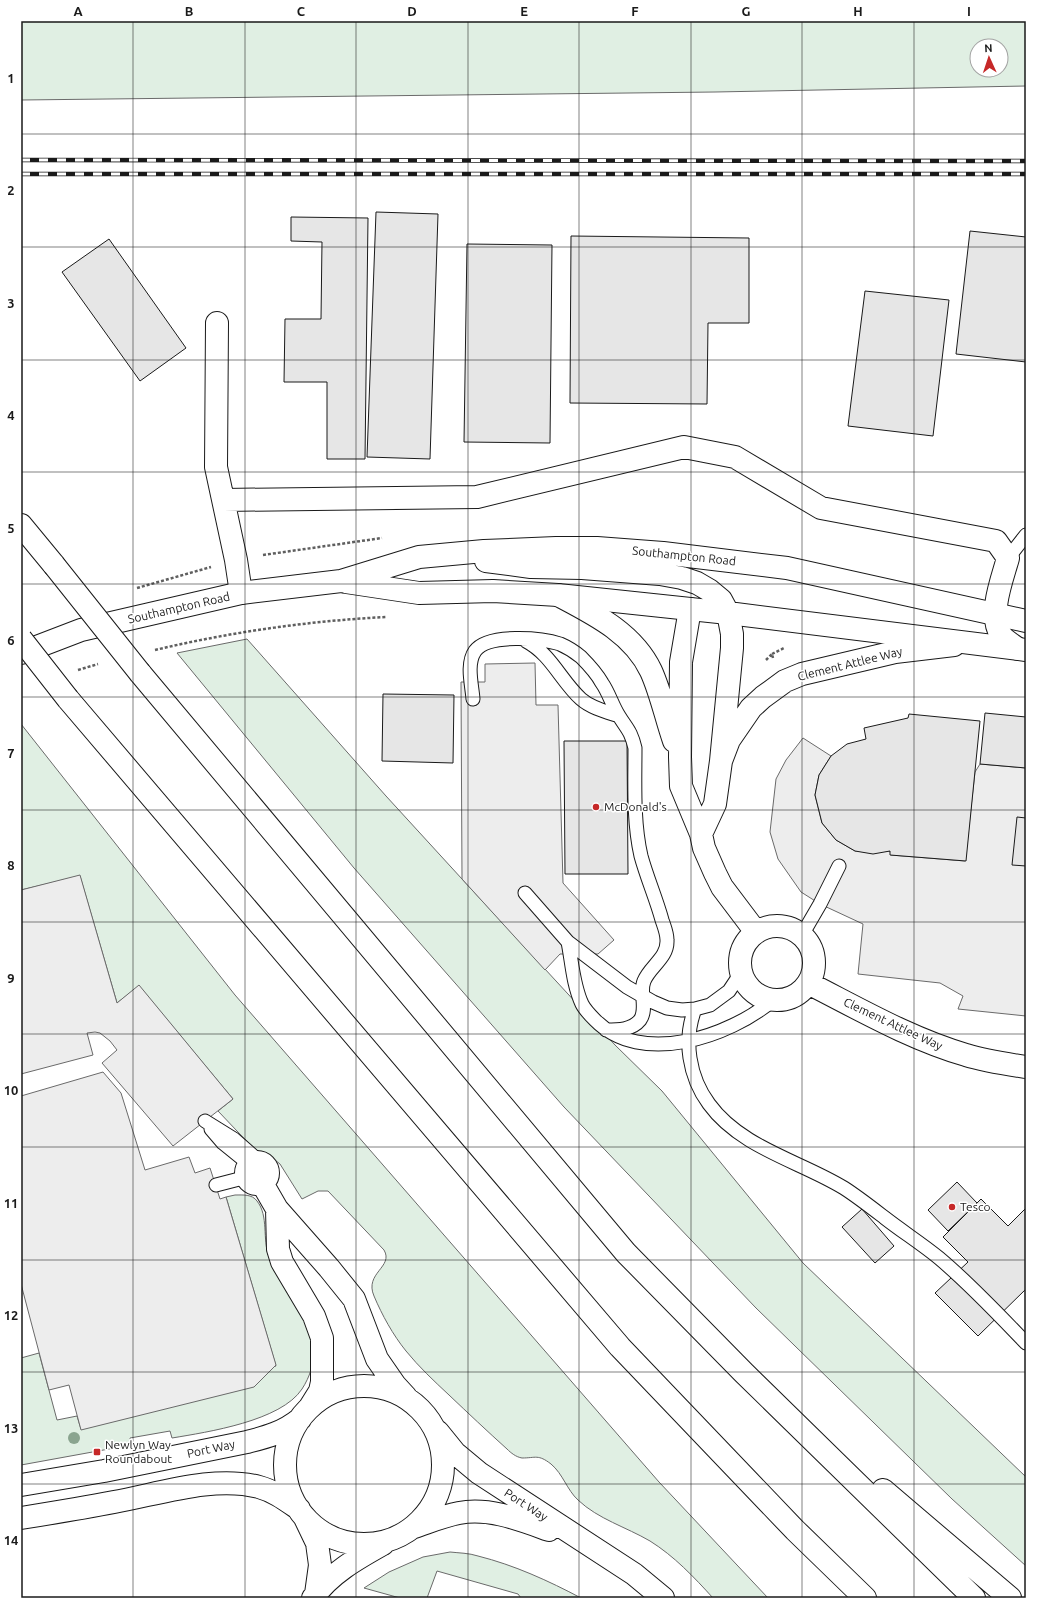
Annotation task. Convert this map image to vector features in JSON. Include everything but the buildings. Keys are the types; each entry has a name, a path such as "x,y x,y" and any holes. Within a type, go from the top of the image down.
{"main road":[{"path":"217,323 216,467 224,500 241,594"},
{"path":"224,500 477,497 684,447 735,457 821,508 996,541 1008,558 995,615 1001,636 1022,650"},
{"path":"21,525 140,673 626,1253 744,1373 974,1598"},
{"name":"Southampton Road","path":"21,653 81,630 241,594 341,581 419,557 556,548 597,548 663,552 788,568 1026,621"},
{"path":"447,554 531,567 582,568 660,574 682,578 709,590 721,600 728,613"},
{"path":"747,562 726,567 710,576 696,594 690,609 681,662 680,757 681,786 701,834 709,860 722,887 756,932"},
{"name":"Southampton Road","path":"341,581 419,593 493,591 558,595 728,613 1022,650"},
{"path":"558,595 591,612 613,627 632,644 640,654 651,671 680,757"},
{"name":"Clement Attlee Way","path":"701,834 715,804 721,761 732,648 732,634 728,613"},
{"path":"21,639 68,699 620,1347 795,1530 865,1598"},
{"name":"Clement Attlee Way","path":"721,761 729,740 751,708 785,681 802,674 895,652 973,643"},
{"path":"774,926 784,926 794,929 810,944 814,956 815,968 810,984 803,992 784,1000 773,1000 762,998 753,992 745,983 741,973 740,961 742,950 748,940 756,932 774,926"},
{"name":"Clement Attlee Way","path":"810,984 911,1035 941,1047 967,1056 1026,1067"},
{"path":"254,1173 277,1209 354,1299 377,1359 395,1384 420,1410 436,1433 442,1452 441,1481 435,1500 418,1523 361,1556 337,1573 315,1596"},
{"path":"277,1209 278,1249 282,1262 314,1316 322,1338 323,1365 321,1386 315,1401 291,1435 285,1463 289,1487 317,1543 320,1565 315,1596"},
{"path":"744,1373 1010,1598"},
{"name":"Port Way","path":"21,1484 97,1472 270,1436 283,1430 304,1415 314,1404 330,1394 358,1386 378,1387 405,1398 420,1410 455,1453 479,1473 634,1574 663,1598"},
{"path":"21,1518 63,1512 193,1487 232,1483 251,1485 276,1494 302,1513 319,1529 346,1541 374,1543 402,1533"},
{"name":"Port Way","path":"402,1533 460,1513 470,1512 499,1514 528,1522 561,1534 598,1551"}],"lane":[{"path":"1008,558 1026,534"},
{"path":"474,699 470,671 472,657 476,650 493,641 510,639 547,641 561,645 581,658 602,682 619,716 626,724 632,735 635,748 637,832 647,878 655,895 667,940 666,951 643,983 642,1015 635,1024 620,1030 606,1030"},
{"path":"523,639 537,646 546,655 560,676 583,701 619,716"},
{"path":"802,935 820,904 839,866"},
{"path":"525,893 568,942 615,978 642,996 667,1008 682,1010 695,1009 710,1005 729,991 741,973"},
{"path":"568,942 575,979 582,1004 592,1017 606,1030 626,1040 642,1044 658,1045 716,1033 742,1022 764,1008 773,1000"},
{"path":"695,1009 690,1022 688,1040 693,1076 709,1104 724,1121 772,1152 844,1188 939,1258 984,1300 1026,1343"},
{"path":"216,1185 254,1173"}],"path":[{"path":"151,651 159,649"},
{"path":"75,670 105,663"}],"green space":[{"path":"21,21 1026,21 1026,86 715,92 21,100"},
{"path":"247,639 386,796 462,879 615,1045 662,1091 803,1263 1026,1477 1026,1566 952,1499 756,1308 564,1107 354,868 177,653"},
{"path":"21,724 235,995 659,1482 768,1598 713,1598 699,1582 659,1547 641,1536 603,1518 586,1507 574,1496 559,1472 547,1461 534,1457 522,1458 512,1453 485,1429 411,1357 388,1325 374,1296 372,1288 373,1282 375,1276 385,1261 386,1256 384,1250 328,1191 318,1191 302,1199 280,1164 256,1151 218,1111 233,1099 139,986 117,1003 80,876 21,890"},
{"path":"247,1195 253,1197 261,1207 269,1257 305,1320 311,1336 313,1353 311,1370 302,1389 292,1400 278,1409 243,1423 172,1438 170,1431 130,1438 131,1445 21,1465 21,1358 39,1353 57,1420 77,1416 81,1429 276,1366 226,1197"},
{"path":"450,1552 475,1555 505,1564 544,1580 581,1598 521,1598 518,1594 437,1571 427,1598 400,1598 364,1588 389,1572 423,1557"}],"shaded area":[{"path":"535,663 536,705 558,705 563,883 614,940 598,954 560,954 545,970 462,879 461,682 485,682 485,664"},
{"path":"803,738 831,756 819,775 815,795 822,823 836,840 855,851 890,851 891,855 965,861 975,772 980,764 1026,768 1026,1016 958,1009 963,996 940,983 858,974 863,924 820,904 801,892 778,859 770,832 776,779 786,760"},
{"path":"80,875 117,1003 139,985 233,1099 173,1146 102,1063 117,1050 110,1041 100,1033 87,1033 93,1055 21,1074 21,890"},
{"path":"103,1072 121,1093 145,1170 189,1157 195,1173 210,1168 220,1199 226,1197 276,1365 254,1387 81,1430 69,1385 49,1390 21,1284 21,1096"}],"railway":[{"path":"21,160 1026,161"},
{"path":"21,174 1026,174"}],"place":[{"name":"McDonald's","path":"596,807"},
{"name":"Tesco","path":"952,1207"},
{"name":"Newlyn Way Roundabout","path":"97,1452"}]}
